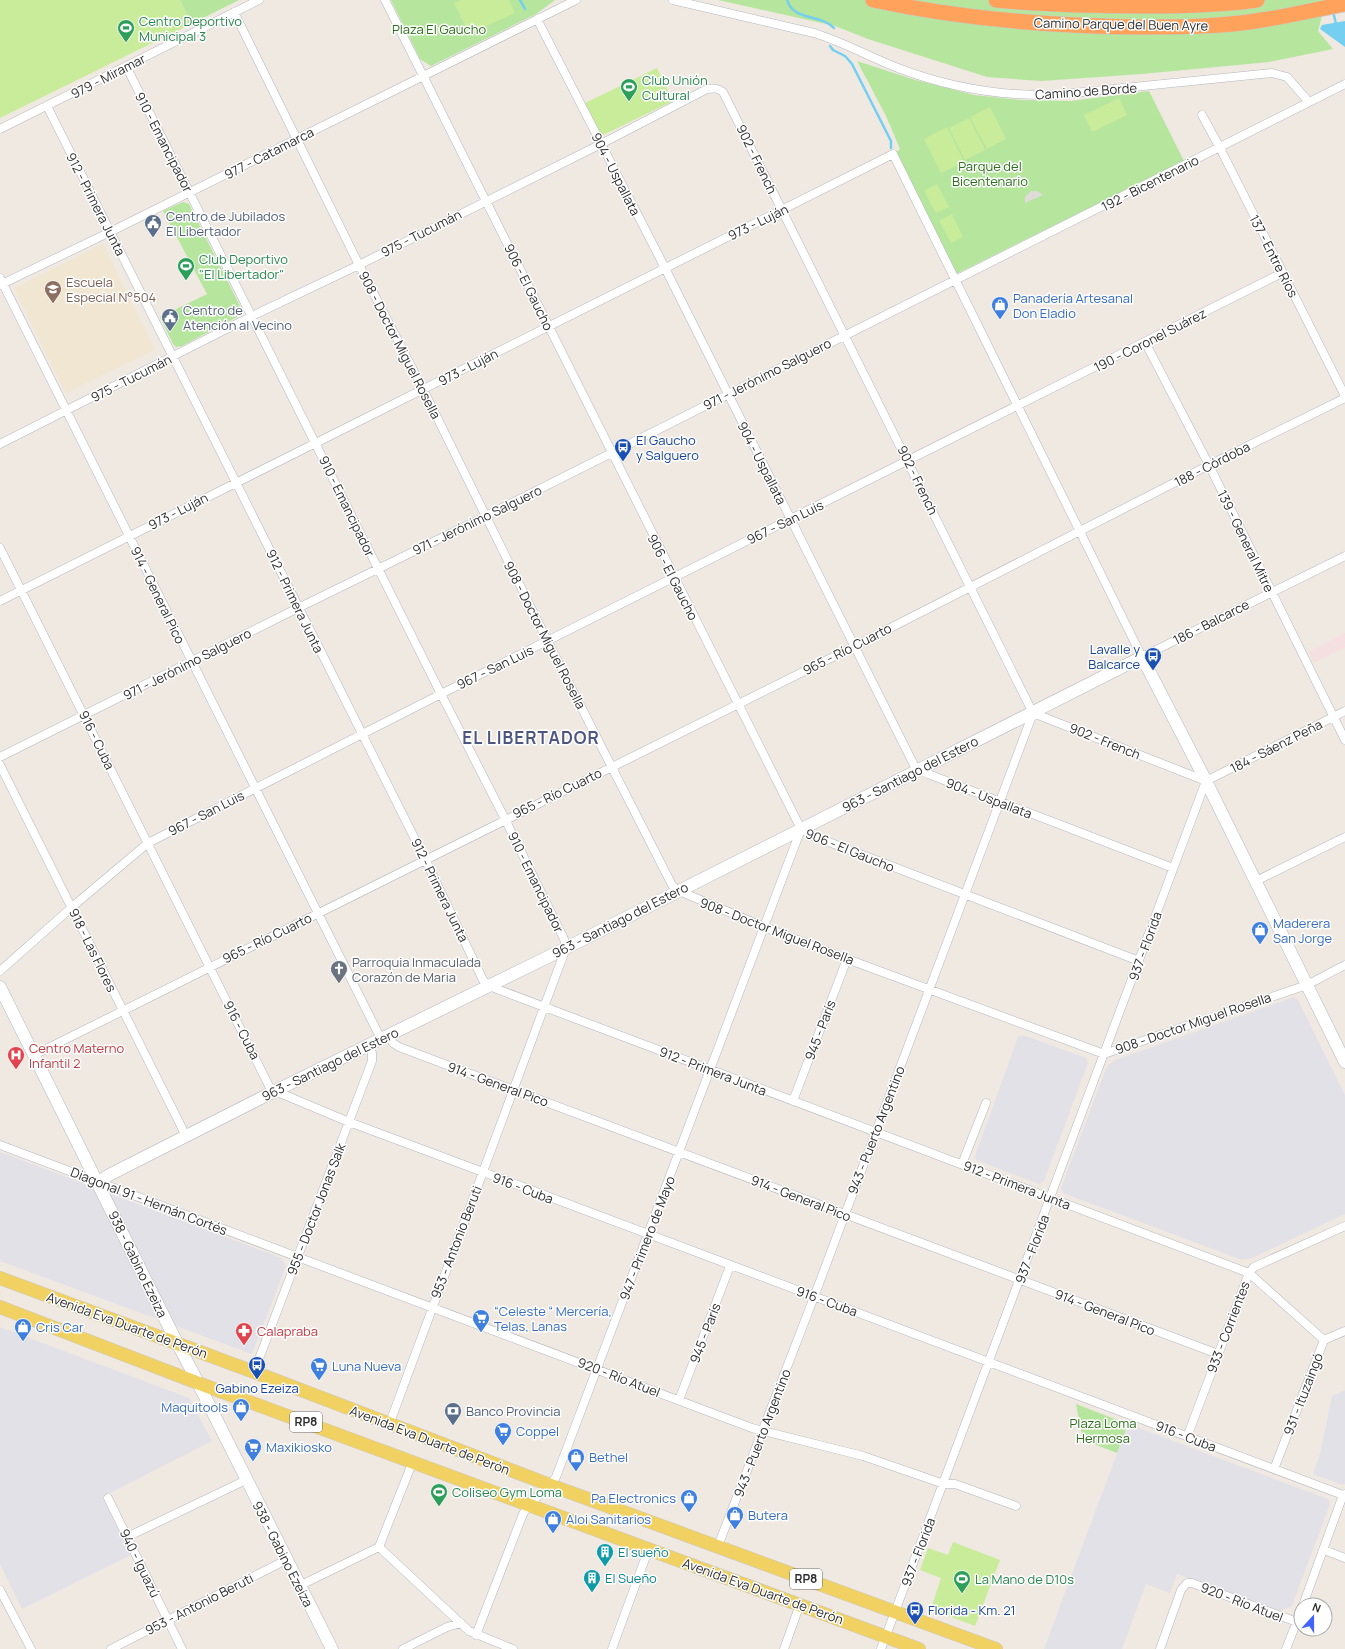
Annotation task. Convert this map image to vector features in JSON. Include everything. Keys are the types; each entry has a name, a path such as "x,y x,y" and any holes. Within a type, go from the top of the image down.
{"highway":[{"name":"Camino Parque del Buen Ayre","path":"873,0 968,17 1042,24 1175,27 1216,25 1261,20 1345,4"},
{"name":"Camino Parque del Buen Ayre","path":"996,0 1036,4 1100,6 1200,5 1257,0"}],"main road":[{"name":"Avenida Eva Duarte de Perón","path":"0,1278 254,1372 550,1486 718,1546 996,1649"},
{"name":"Avenida Eva Duarte de Perón","path":"0,1307 198,1383 649,1548 919,1649"}],"street":[{"name":"979 - Miramar","path":"0,129 259,0"},
{"name":"906 - El Gaucho","path":"385,0 801,829 813,836 964,895 1139,961"},
{"path":"538,19 576,0"},
{"name":"Camino de Borde","path":"673,0 828,37 898,68 949,84 1032,95 1054,95 1272,73 1287,77 1309,102"},
{"name":"908 - Doctor Miguel Rosella","path":"234,12 359,265 423,389 548,642 672,886 677,890 764,927 1104,1054 1307,985 1345,965"},
{"name":"977 - Catamarca","path":"1,282 110,232 538,19"},
{"name":"904 - Uspallata","path":"538,19 665,268 790,520 855,646 911,761 919,770 1173,868"},
{"name":"910 - Emancipador","path":"126,66 505,819 564,939 566,948"},
{"name":"192 - Bicentenario","path":"954,281 1345,84"},
{"name":"975 - Tucumán","path":"0,444 66,412 252,316 359,265 486,200 601,144 707,89 714,88"},
{"name":"902 - French","path":"714,88 723,92 909,461 1033,713 1206,782"},
{"name":"912 - Primera Junta","path":"47,106 425,859 483,980 489,986 1051,1198 1251,1270 1324,1340"},
{"name":"137 - Entre Ríos","path":"1202,115 1345,397"},
{"name":"973 - Luján","path":"0,601 236,481 893,154 954,281"},
{"name":"190 - Coronel Suárez","path":"1018,406 1282,273"},
{"path":"954,281 1018,406 1345,1062"},
{"name":"971 - Jerónimo Salguero","path":"0,757 486,516 845,334 954,281"},
{"name":"914 - General Pico","path":"1,282 317,914 385,1038 399,1047 1218,1354"},
{"name":"139 - General Mitre","path":"1145,342 1209,465 1345,740"},
{"name":"188 - Córdoba","path":"1080,531 1345,397"},
{"name":"967 - San Luis","path":"0,971 72,907 148,843 361,734 548,642 1018,406"},
{"name":"965 - Río Cuarto","path":"34,1055 611,766 855,646 1080,531"},
{"name":"916 - Cuba","path":"0,548 269,1086 275,1091 349,1122 730,1266 989,1361 1344,1495"},
{"name":"186 - Balcarce","path":"1142,657 1345,556"},
{"name":"963 - Santiago del Estero","path":"98,1182 275,1091 566,948 677,890 1033,713 1142,657"},
{"name":"184 - Sáenz Peña","path":"1206,782 1345,711"},
{"name":"943 - Puerto Argentino","path":"718,1546 814,1296 1033,713"},
{"name":"918 - Las Flores","path":"0,765 186,1136"},
{"name":"937 - Florida","path":"881,1649 1206,782"},
{"name":"947 - Primero de Mayo","path":"476,1635 523,1514 529,1504 550,1486 556,1477 801,829"},
{"path":"1256,882 1345,837"},
{"name":"953 - Antonio Beruti","path":"389,1425 566,948"},
{"name":"945 - París","path":"793,1101 847,959"},
{"name":"938 - Gabino Ezeiza","path":"0,987 178,1345 332,1649"},
{"name":"955 - Doctor Jonas Salk","path":"254,1372 372,1061 372,1053 369,1046"},
{"path":"962,1164 986,1102"},
{"name":"Diagonal 91 - Hernán Cortés","path":"0,1145 298,1257"},
{"name":"933 - Corrientes","path":"1187,1437 1251,1270 1345,1226"},
{"name":"920 - Río Atuel","path":"298,1257 762,1431 864,1456 944,1484 955,1484 1016,1506"},
{"name":"945 - París","path":"679,1400 730,1266"},
{"name":"931 - Ituzaingó","path":"1274,1469 1324,1340 1345,1331"},
{"path":"299,1586 379,1547 413,1461"},
{"path":"127,1537 246,1480"},
{"path":"1306,1597 1344,1495"},
{"name":"940 - Iguazú","path":"108,1498 182,1649"},
{"path":"379,1547 476,1635 501,1647 513,1649"},
{"path":"612,1649 649,1548"},
{"path":"1324,1550 1345,1558"},
{"name":"953 - Antonio Beruti","path":"112,1649 286,1560"},
{"name":"920 - Río Atuel","path":"1160,1649 1181,1590 1187,1583 1192,1583 1293,1621"},
{"path":"0,1590 31,1649"},
{"path":"784,1649 800,1604"},
{"path":"403,1649 447,1627 461,1623"},
{"path":"1286,1649 1293,1632"}],"shaded area":[{"path":"1031,191 1037,191 1043,195 1025,203 1025,197"},
{"path":"103,244 155,350 66,393 14,288"},
{"path":"1345,633 1345,647 1314,663 1309,652"},
{"path":"1294,997 1298,1000 1345,1095 1345,1214 1252,1258 1242,1260 1063,1193 1061,1188 1107,1066 1115,1060"},
{"path":"1023,1035 1086,1058 1088,1063 1044,1181 1039,1184 976,1160 975,1156 1018,1037"},
{"path":"0,1152 281,1258 286,1266 252,1354 0,1261"},
{"path":"0,1327 189,1398 212,1441 102,1497 131,1555 22,1609 0,1564"},
{"path":"1345,1390 1345,1484 1343,1485 1313,1474 1320,1454 1332,1396"},
{"path":"1128,1424 1328,1499 1330,1504 1295,1597 1293,1597 1292,1606 1280,1611 1177,1574 1170,1593 1146,1584 1122,1649 1044,1649"}],"green space":[{"path":"0,0 180,0 191,24 0,118"},
{"path":"180,0 239,0 191,24"},
{"name":"Plaza El Gaucho","path":"391,0 555,0 536,14 431,66 420,59"},
{"path":"461,0 509,0 515,13 469,34 454,3"},
{"path":"718,0 1321,0 1324,8 1318,31 1333,49 1269,62 1142,74 1041,81 987,77 868,39 835,26"},
{"name":"Parque del Bicentenario","path":"857,61 912,79 974,95 1020,100 1071,101 1149,91 1184,161 956,274 895,153 900,149 886,116"},
{"name":"Club Unión Cultural","path":"657,68 673,101 601,136 585,103"},
{"path":"1119,98 1127,115 1092,132 1084,115"},
{"path":"990,107 1006,139 987,149 970,117"},
{"path":"969,118 985,150 965,160 949,128"},
{"path":"947,127 964,162 941,173 924,139"},
{"path":"937,184 949,207 936,213 924,191"},
{"path":"183,202 189,204 241,308 237,317 182,346 176,347 173,344 160,317 207,294 163,211"},
{"path":"952,214 963,237 951,243 939,221"},
{"name":"Plaza Loma Hermosa","path":"1076,1404 1128,1424 1117,1453 1083,1440"},
{"name":"La Mano de D10s","path":"953,1542 1000,1560 975,1626 931,1609 941,1578 920,1570 928,1548 948,1555"}],"water":[{"path":"1345,21 1345,47 1320,29 1322,25"}],"waterway":[{"path":"520,0 525,9"},
{"path":"787,0 790,7 795,11 822,21 834,28"},
{"path":"1333,11 1336,24"},
{"path":"830,46 833,50 845,56 852,64 891,141 891,148"}],"place":[{"name":"Centro Deportivo Municipal 3","path":"126,43"},
{"name":"Club Unión Cultural","path":"629,102"},
{"name":"Centro de Jubilados El Libertador","path":"153,238"},
{"name":"Club Deportivo \"El Libertador\"","path":"186,281"},
{"name":"Escuela Especial N°504","path":"53,304"},
{"name":"Panadería Artesanal Don Eladio","path":"1000,320"},
{"name":"Centro de Atención al Vecino","path":"170,332"},
{"name":"El Gaucho y Salguero","path":"623,462"},
{"name":"Lavalle y Balcarce","path":"1153,671"},
{"name":"Maderera San Jorge","path":"1260,945"},
{"name":"Parroquia Inmaculada Corazón de Maria","path":"339,984"},
{"name":"Centro Materno Infantil 2","path":"16,1070"},
{"name":"“Celeste “ Mercería, Telas, Lanas","path":"481,1333"},
{"name":"Cris Car","path":"23,1342"},
{"name":"Calapraba","path":"244,1346"},
{"name":"Gabino Ezeiza","path":"257,1380"},
{"name":"Luna Nueva","path":"319,1381"},
{"name":"Maquitools","path":"241,1422"},
{"name":"Banco Provincia","path":"453,1426"},
{"name":"Coppel","path":"503,1446"},
{"name":"Maxikiosko","path":"253,1462"},
{"name":"Bethel","path":"576,1472"},
{"name":"Coliseo Gym Loma","path":"439,1507"},
{"name":"Pa Electronics","path":"689,1513"},
{"name":"Butera","path":"735,1530"},
{"name":"Aloi Sanitarios","path":"553,1534"},
{"name":"El sueño","path":"605,1567"},
{"name":"El Sueño","path":"592,1593"},
{"name":"La Mano de D10s","path":"962,1594"},
{"name":"Florida - Km. 21","path":"915,1625"}],"district":[{"name":"EL LIBERTADOR","path":"531,738"}]}
